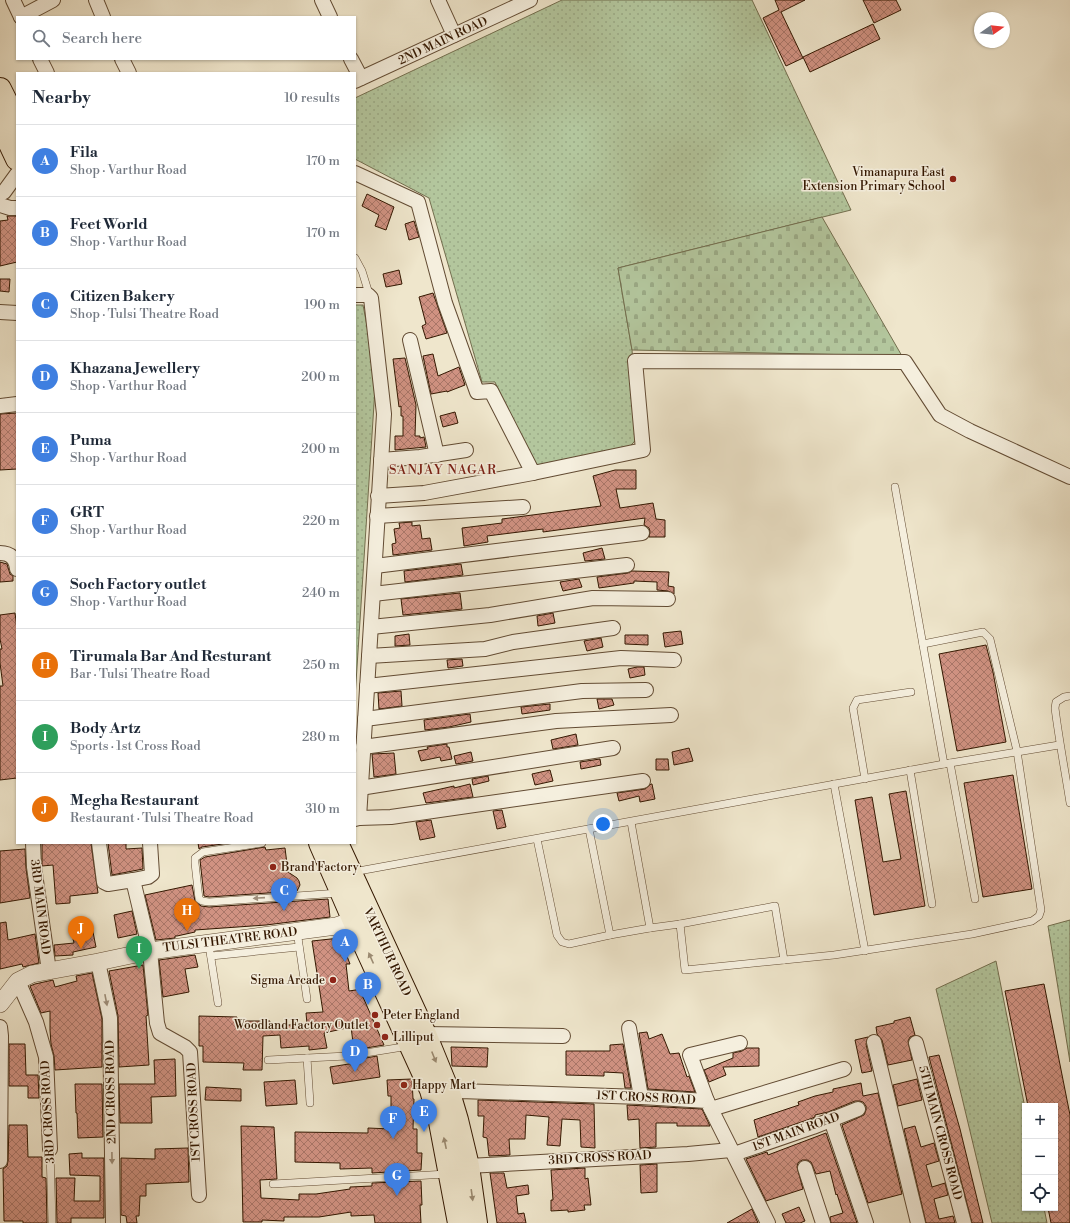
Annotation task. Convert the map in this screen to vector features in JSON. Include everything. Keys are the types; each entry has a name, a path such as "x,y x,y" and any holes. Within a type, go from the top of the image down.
{"main road":[{"path":"0,89 16,121"},
{"path":"0,123 16,157"},
{"name":"VARTHUR ROAD","path":"320,844 354,920 418,1040 449,1093 457,1120 460,1170 460,1223"},
{"name":"VARTHUR ROAD","path":"337,844 351,873 418,1040 440,1122 460,1170 476,1223"}],"street":[{"path":"13,0 21,16"},
{"path":"23,16 53,0"},
{"path":"96,0 103,16"},
{"path":"322,0 330,16"},
{"path":"438,0 454,35"},
{"name":"2ND MAIN ROAD","path":"358,80 454,35 505,5 530,0"},
{"path":"40,60 46,72"},
{"path":"122,60 128,72"},
{"path":"351,60 355,72"},
{"path":"356,173 418,202 444,304 477,392 491,391 533,473"},
{"path":"16,175 1,197 10,208 16,208"},
{"path":"356,295 370,297 384,414 365,719 357,818 391,817 643,781"},
{"path":"0,312 16,313"},
{"path":"410,340 437,455"},
{"path":"378,496 424,493 533,473 643,450 635,361 905,362 940,415 970,431 1070,477"},
{"path":"0,406 16,404"},
{"path":"381,460 437,455 466,450"},
{"path":"377,516 522,507"},
{"path":"375,566 642,533"},
{"path":"0,553 5,553 14,558 16,562"},
{"path":"373,594 627,565"},
{"path":"371,627 490,615 593,598 668,599"},
{"path":"369,656 485,649 513,642 613,628"},
{"path":"367,686 621,658 674,660"},
{"path":"365,719 582,691 646,690"},
{"path":"363,747 556,721 671,715"},
{"path":"360,788 613,748"},
{"name":"3RD MAIN ROAD","path":"33,844 34,867 49,971"},
{"path":"99,844 103,879 104,882 108,884 148,877 152,874 150,844"},
{"path":"133,880 150,951"},
{"name":"TULSI THEATRE ROAD","path":"0,1004 18,981 32,974 150,951 210,949 298,939 354,920"},
{"name":"1ST CROSS ROAD","path":"150,951 157,1024 160,1033 185,1047 190,1052 199,1195"},
{"name":"2ND CROSS ROAD","path":"98,962 110,1018 113,1223"},
{"name":"3RD CROSS ROAD","path":"18,981 36,1022 46,1057 50,1149"},
{"path":"0,1027 2,1036 0,1161"},
{"path":"629,1028 641,1097"},
{"path":"418,1040 563,1036"},
{"path":"874,1042 918,1223"},
{"name":"5TH MAIN CROSS ROAD","path":"916,1043 964,1223"},
{"path":"740,1044 690,1055 709,1105 844,1069"},
{"name":"1ST CROSS ROAD","path":"449,1093 460,1091 641,1097 709,1105 768,1223"},
{"name":"1ST MAIN ROAD","path":"732,1152 831,1120 858,1109"},
{"path":"831,1120 866,1223"},
{"name":"3RD CROSS ROAD","path":"460,1170 732,1152"},
{"path":"804,1168 824,1223"}],"lane":[{"path":"356,260 362,271 370,297"},
{"path":"895,487 923,644 975,899"},
{"path":"680,924 685,970 865,951 972,934 1032,921 1039,916 1041,910 1017,751 990,639 983,632 923,644"},
{"path":"865,779 852,708 857,700 911,692"},
{"path":"1070,696 1064,697 1056,702 1055,708 1059,745 1068,774 1070,803"},
{"path":"351,873 947,763 1059,745"},
{"path":"910,770 932,904"},
{"path":"834,784 865,951"},
{"path":"630,822 650,928"},
{"path":"589,829 610,934"},
{"path":"537,839 557,935 562,942 570,944 610,934 680,924 775,906 784,960"},
{"path":"255,844 198,854 195,858 195,863 199,899 210,902 342,893"},
{"path":"298,939 307,999"},
{"path":"210,949 218,1003"},
{"path":"268,1060 347,1056 418,1040"},
{"path":"307,1058 310,1103"},
{"name":"3RD CROSS ROAD","path":"50,1149 52,1223"},
{"path":"273,1184 460,1170"}],"green space":[{"path":"562,0 752,0 851,210 618,268 632,350 639,437 627,449 533,469 495,382 482,382 429,198 356,160 356,98"},
{"path":"822,217 902,356 632,350 618,268"},
{"path":"356,305 363,305 376,373 356,683"},
{"path":"1070,920 1070,1062 1048,926"},
{"path":"996,961 1024,1103 1022,1103 1022,1211 1045,1211 1047,1223 992,1223 936,989"}],"building":[{"path":"775,0 805,0 781,12 803,58 786,66 763,18 779,10"},
{"path":"863,0 896,0 901,10 874,23"},
{"path":"873,24 880,39 810,72 803,57"},
{"path":"367,194 394,207 386,230 375,226 379,215 362,206"},
{"path":"7,216 16,216 16,262 0,266 0,221 8,220"},
{"path":"414,221 419,237 409,240 405,224"},
{"path":"399,270 402,284 386,287 383,274"},
{"path":"0,279 10,279 9,292 0,291"},
{"path":"433,293 447,333 426,339 422,326 426,324 419,297"},
{"path":"433,354 438,376 459,367 465,385 447,392 431,394 423,356"},
{"path":"405,358 416,405 415,436 420,436 420,438 424,437 426,447 395,450 395,436 403,436 403,416 401,416 401,406 399,407 393,359"},
{"path":"455,412 458,423 443,427 440,416"},
{"path":"16,413 16,469 0,470 0,414"},
{"path":"615,470 636,470 636,489 616,489 620,508 653,503 656,519 665,520 665,537 649,537 649,528 644,525 645,518 543,532 543,529 487,536 488,542 464,546 462,528 502,523 502,519 601,506 593,476"},
{"path":"412,522 412,526 420,525 422,539 430,538 432,550 393,555 392,544 396,543 394,529 400,528 399,523"},
{"path":"602,548 605,559 585,561 583,553"},
{"path":"0,562 7,564 10,574 13,576 13,581 0,582"},
{"path":"461,564 463,575 405,582 404,571"},
{"path":"632,571 669,572 668,586 674,587 674,594 668,591 657,590 657,582 634,581 634,583 599,588 597,577 628,573"},
{"path":"579,579 582,587 563,591 560,582"},
{"path":"460,593 462,609 403,615 401,599"},
{"path":"15,613 16,620 16,778 0,780 0,686 3,686 0,663 0,649 2,649 0,639 0,615"},
{"path":"553,613 555,623 538,626 537,616"},
{"path":"681,631 683,644 665,647 663,633"},
{"path":"409,634 410,645 395,646 395,636"},
{"path":"625,635 648,635 648,645 625,644"},
{"path":"601,638 603,647 587,651 584,641"},
{"path":"986,645 993,672 1006,742 957,751 939,654"},
{"path":"462,659 463,666 448,668 447,660"},
{"path":"644,667 645,675 630,678 628,669"},
{"path":"401,691 402,706 379,709 378,693"},
{"path":"597,699 612,699 614,705 599,709"},
{"path":"550,704 550,710 522,714 521,707"},
{"path":"470,714 471,722 425,730 424,720"},
{"path":"576,734 578,745 553,749 551,740"},
{"path":"447,744 452,759 441,761 440,757 421,761 418,751 428,749 427,747"},
{"path":"689,748 693,761 674,765 672,752"},
{"path":"471,752 473,761 456,764 454,756"},
{"path":"394,753 396,774 374,777 372,754"},
{"path":"600,759 601,765 581,769 580,762"},
{"path":"656,759 668,759 669,770 656,770"},
{"path":"550,770 553,781 535,785 532,774"},
{"path":"1013,775 1032,889 983,897 964,783"},
{"path":"488,776 489,781 473,785 472,779"},
{"path":"470,784 473,797 426,803 423,793"},
{"path":"651,784 655,799 640,802 639,796 619,801 617,793 645,789"},
{"path":"906,791 925,906 874,915 855,800 872,797 883,862 901,859 889,794"},
{"path":"502,810 506,827 497,829 493,811"},
{"path":"431,820 435,837 420,840 416,822"},
{"path":"42,844 91,844 98,893 70,896 70,903 56,904 53,865 42,866"},
{"path":"108,844 126,844 126,849 142,848 143,869 112,875"},
{"path":"198,844 222,844 202,847 199,849"},
{"path":"265,847 266,850 285,848 288,872 299,881 300,885 297,891 209,897 204,896 200,860 205,857"},
{"path":"25,849 30,898 0,903 0,851"},
{"path":"192,885 195,901 201,906 209,907 328,899 330,917 266,925 195,930 195,932 175,936 175,938 156,940 145,895"},
{"path":"132,911 137,934 118,938 114,915"},
{"path":"6,922 8,940 35,934 39,963 23,967 22,964 0,969 0,923"},
{"path":"91,922 96,947 73,952 73,955 55,956 54,945 74,943 70,926"},
{"path":"340,938 350,964 346,964 349,991 362,989 363,997 384,1045 354,1050 351,1027 324,1033 327,1048 309,1050 309,1046 281,1048 280,1035 263,1036 262,1070 243,1070 244,1063 203,1062 203,1046 199,1046 199,1016 237,1017 237,1021 270,1021 270,1026 307,1024 306,1013 323,1012 312,941"},
{"path":"195,955 198,967 185,969 189,992 163,997 159,960"},
{"path":"143,965 148,1015 146,1016 149,1065 119,1067 118,1016 109,971"},
{"path":"92,973 102,1019 102,1067 55,1070 51,1044 50,1011 41,1013 30,986 53,980 55,987 77,981 76,976"},
{"path":"1044,984 1070,1115 1070,1223 1051,1223 1049,1211 1058,1211 1058,1103 1027,1103 1005,991"},
{"path":"910,1017 915,1035 910,1037 908,1041 912,1060 888,1065 882,1040 877,1034 876,1027 894,1023 894,1021"},
{"path":"647,1032 649,1039 662,1034 670,1054 679,1053 687,1077 689,1076 695,1092 648,1089 639,1033"},
{"path":"868,1037 866,1044 872,1071 862,1073 855,1040"},
{"path":"9,1044 25,1044 26,1075 38,1075 39,1098 28,1098 28,1086 9,1086"},
{"path":"623,1044 631,1088 625,1088 623,1073 604,1072 604,1076 566,1075 566,1051 610,1051 610,1045"},
{"path":"451,1047 488,1048 487,1067 452,1066"},
{"path":"747,1048 759,1048 759,1066 723,1067 726,1075 709,1082 704,1070 733,1058 733,1053"},
{"path":"939,1055 960,1129 983,1223 972,1223 929,1057"},
{"path":"377,1056 380,1077 333,1084 330,1067 355,1063 355,1060"},
{"path":"175,1059 176,1096 151,1097 152,1123 120,1123 119,1084 155,1084 154,1060"},
{"path":"412,1079 414,1099 413,1129 417,1129 417,1153 422,1153 421,1170 372,1173 372,1168 340,1169 340,1163 295,1162 295,1132 368,1133 368,1128 391,1129 391,1096 388,1096 387,1080"},
{"path":"917,1079 922,1100 898,1106 893,1085"},
{"path":"295,1080 297,1104 266,1106 264,1082"},
{"path":"861,1083 863,1096 878,1093 902,1194 868,1203 842,1125 864,1115 866,1106 863,1102 855,1101 828,1112 815,1115 815,1117 810,1119 758,1137 754,1120 799,1105 798,1102 833,1092 833,1089"},
{"path":"75,1084 102,1084 103,1137 78,1138"},
{"path":"206,1087 241,1089 241,1101 205,1100"},
{"path":"478,1100 594,1104 595,1148 581,1147 580,1120 562,1119 560,1146 547,1145 549,1117 526,1115 525,1139 509,1139 510,1155 489,1156 487,1138 483,1137 484,1116 478,1116"},
{"path":"627,1105 702,1109 710,1126 677,1126 677,1123 656,1123 656,1147 640,1148 639,1119 628,1120"},
{"path":"9,1125 27,1125 28,1157 42,1157 42,1177 46,1178 47,1223 4,1221 3,1169 7,1166 8,1161"},
{"path":"241,1126 274,1127 277,1179 260,1180 261,1198 299,1200 299,1194 316,1194 350,1189 350,1187 372,1186 372,1183 421,1181 421,1223 375,1223 374,1215 351,1216 351,1212 319,1217 284,1217 284,1221 262,1220 262,1222 243,1222"},
{"path":"915,1126 921,1147 934,1143 939,1161 926,1165 932,1187 945,1183 948,1195 934,1199 939,1219 953,1216 955,1223 926,1223 904,1129"},
{"path":"826,1133 857,1223 831,1223 830,1217 843,1213 837,1194 836,1195 830,1171 816,1174 811,1162 802,1160 798,1163 797,1167 803,1189 766,1201 746,1159 767,1152 768,1155"},
{"path":"188,1148 189,1182 146,1184 146,1196 140,1196 139,1216 136,1216 137,1223 127,1223 126,1216 121,1215 121,1158 155,1159 155,1149"},
{"path":"82,1153 82,1158 104,1158 104,1218 71,1218 71,1223 57,1223 56,1178 75,1178 74,1201 100,1201 100,1176 70,1175 69,1154"},
{"path":"657,1164 657,1192 641,1193 640,1165"},
{"path":"585,1168 585,1179 588,1178 591,1205 584,1205 585,1210 568,1212 568,1210 551,1211 551,1200 553,1200 551,1170"},
{"path":"490,1173 504,1173 507,1188 528,1185 529,1194 516,1196 518,1214 524,1213 526,1223 497,1223"},
{"path":"799,1207 805,1221 800,1223 786,1223 782,1214"},
{"path":"752,1209 758,1223 727,1223"}],"place":[{"name":"Vimanapura East Extension Primary School","path":"953,179"},
{"name":"Brand Factory","path":"273,867"},
{"name":"Citizen Bakery","path":"284,911"},
{"name":"Tirumala Bar And Resturant","path":"187,931"},
{"name":"Megha Restaurant","path":"81,949"},
{"name":"Fila","path":"345,962"},
{"name":"Body Artz","path":"139,969"},
{"name":"Sigma Arcade","path":"333,980"},
{"name":"Feet World","path":"368,1005"},
{"name":"Peter England","path":"375,1015"},
{"name":"Woodland Factory Outlet","path":"377,1025"},
{"name":"Lilliput","path":"385,1037"},
{"name":"Khazana Jewellery","path":"355,1072"},
{"name":"Happy Mart","path":"404,1085"},
{"name":"Puma","path":"424,1132"},
{"name":"GRT","path":"393,1139"},
{"name":"Soch Factory outlet","path":"397,1196"}],"district":[{"name":"SANJAY NAGAR","path":"443,470"}]}
